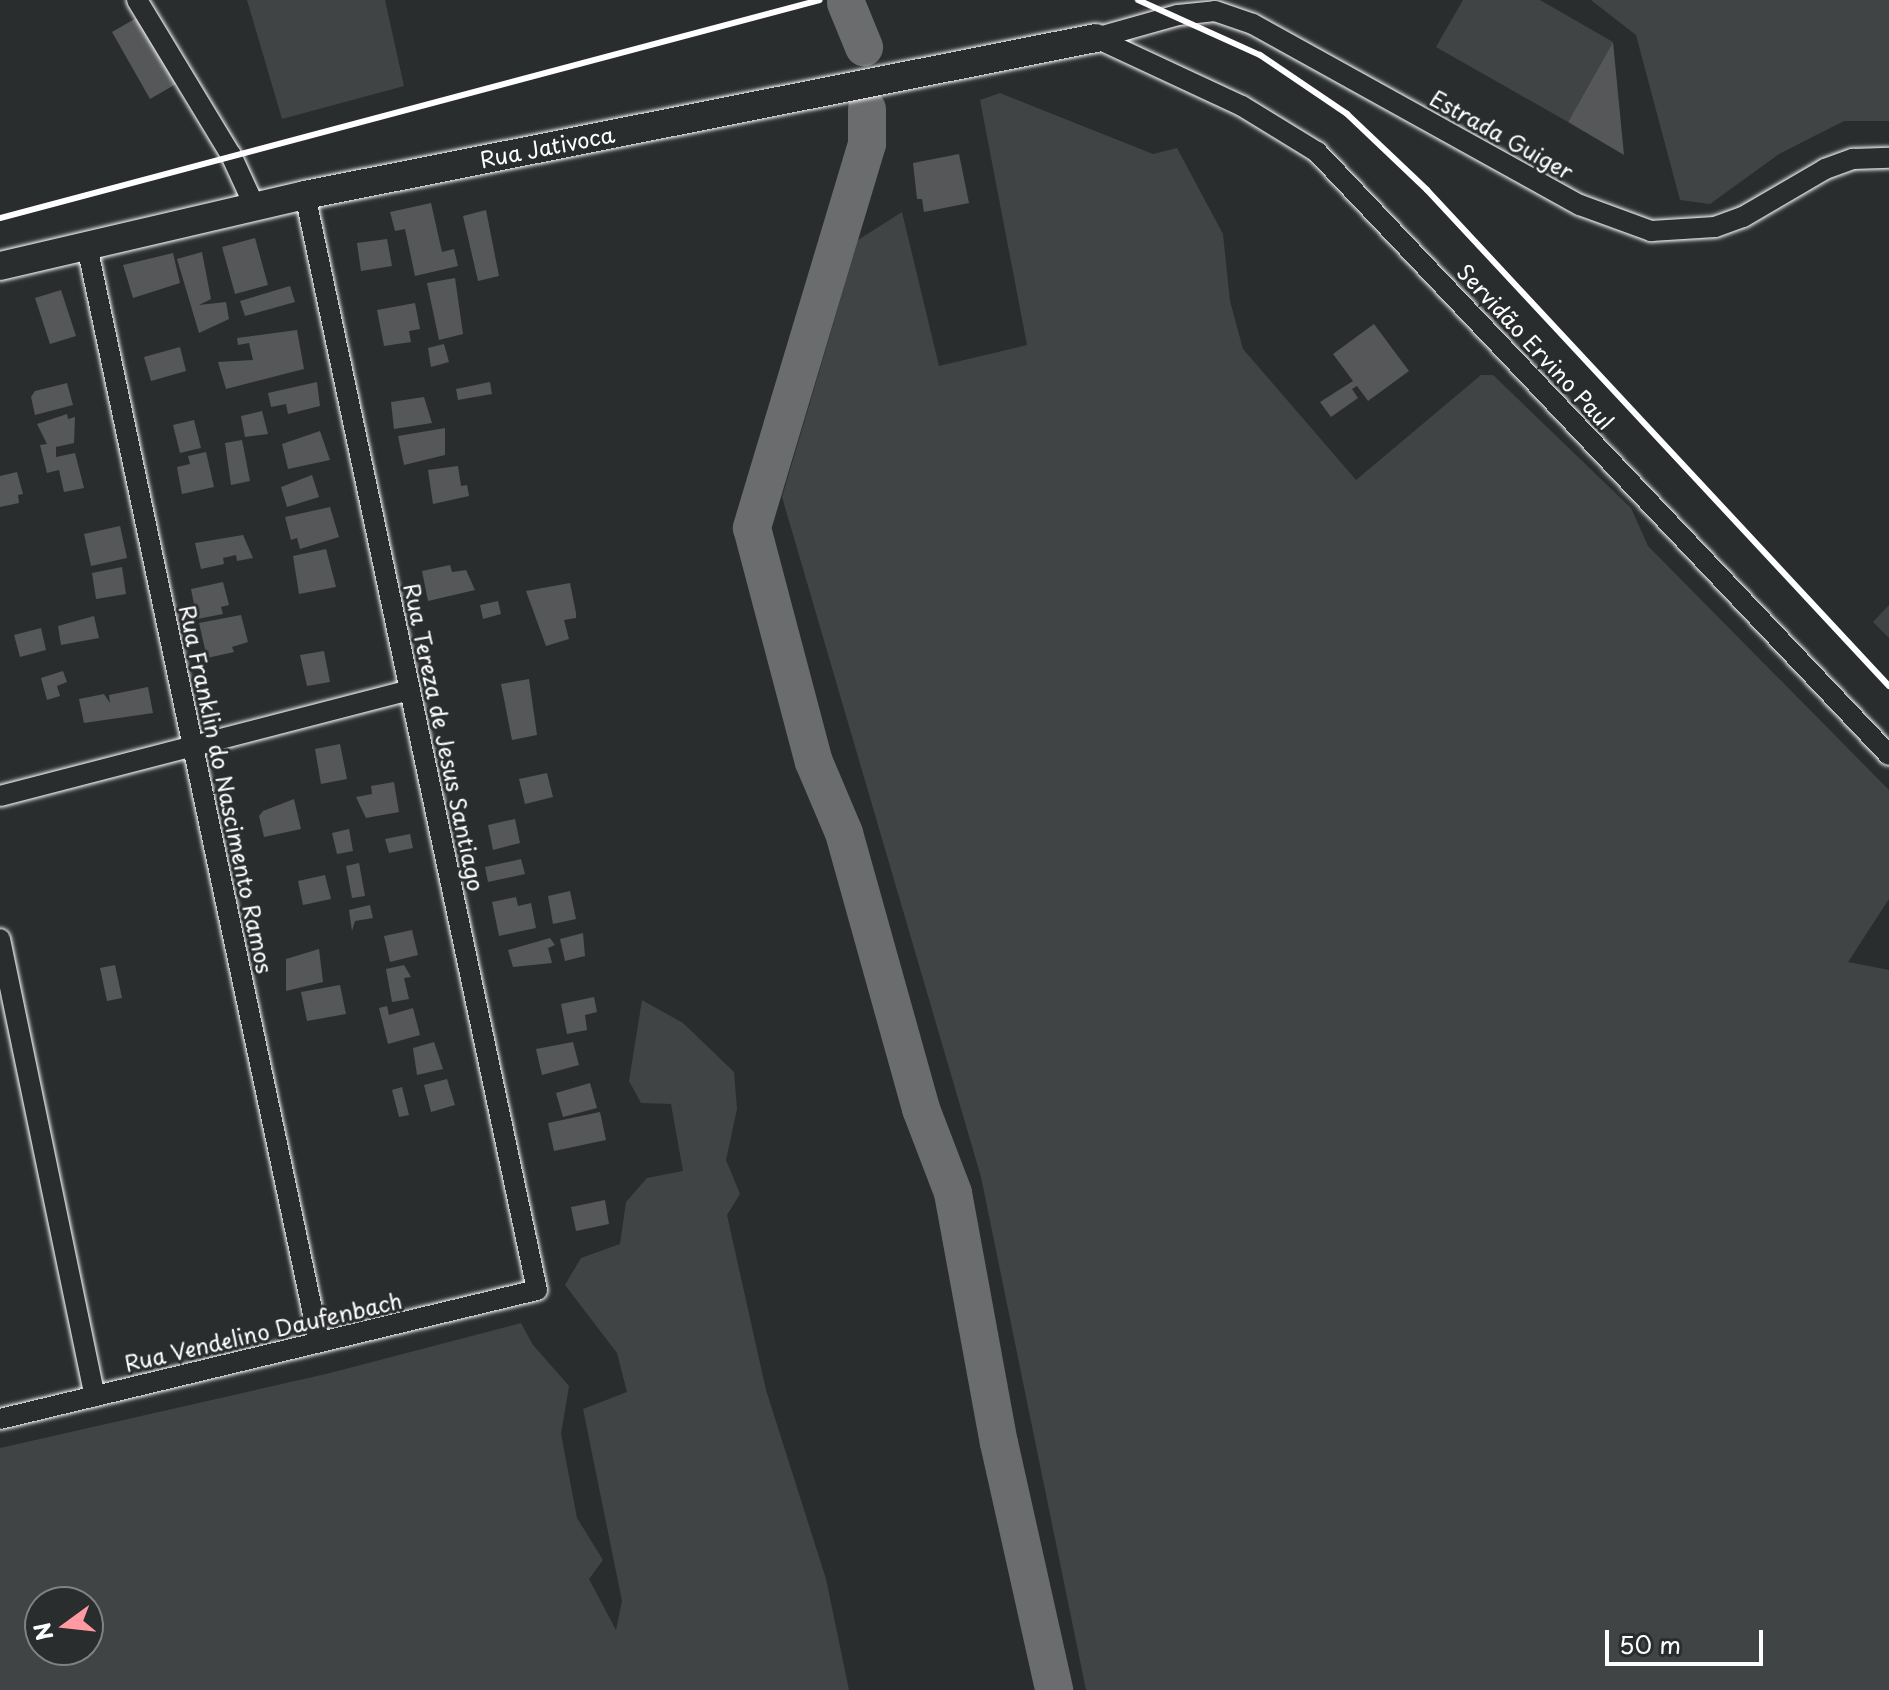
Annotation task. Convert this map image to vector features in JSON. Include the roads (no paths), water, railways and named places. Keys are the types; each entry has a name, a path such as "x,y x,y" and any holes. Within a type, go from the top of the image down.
{"street":[{"path":"137,0 231,155 254,205"},
{"name":"Estrada Guiger","path":"1096,38 1178,15 1215,11 1253,24 1580,205 1651,231 1715,227 1743,217 1825,169 1853,159 1889,158"},
{"name":"Rua Jativoca","path":"0,266 254,205 1096,38"},
{"name":"Servidão Ervino Paul","path":"1096,38 1242,106 1317,152 1889,755"},
{"name":"Rua Tereza de Jesus Santiago","path":"305,195 537,1290"},
{"name":"Rua Franklin do Nascimento Ramos","path":"87,246 319,1342"},
{"path":"0,796 410,690"},
{"path":"0,939 95,1396"},
{"name":"Rua Vendelino Daufenbach","path":"0,1419 537,1290"}],"waterway":[{"path":"846,3 864,47"},
{"path":"867,109 867,144 752,528 814,762 844,833 921,1109 953,1193 999,1443 1054,1690"}],"railway":[{"path":"0,218 820,0"},
{"path":"1138,0 1260,55 1347,114 1427,190 1889,686"}]}
